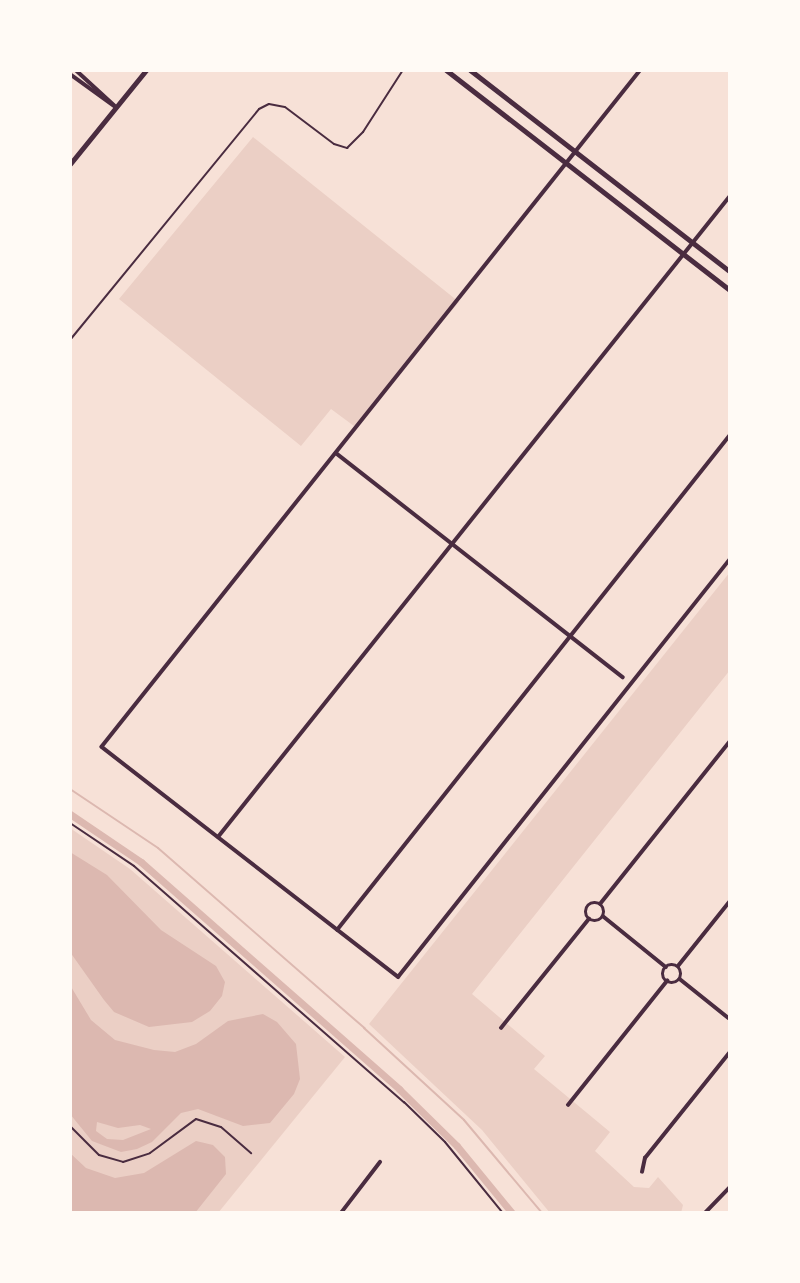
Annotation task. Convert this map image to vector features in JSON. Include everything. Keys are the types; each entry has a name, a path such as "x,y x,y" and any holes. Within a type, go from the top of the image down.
{"main road":[{"path":"70,164 146,70"},
{"path":"446,70 730,290"},
{"path":"470,70 730,272"}],"street":[{"path":"76,70 116,107"},
{"path":"641,70 102,747 398,977 730,559"},
{"path":"70,74 116,107"},
{"path":"218,837 730,196"},
{"path":"337,930 730,435"},
{"path":"336,453 623,677"},
{"path":"501,1028 589,919 587,908 600,904 730,741"},
{"path":"600,904 603,916 666,967 678,966 730,901"},
{"path":"589,919 596,921 603,916"},
{"path":"678,966 680,979 730,1019"},
{"path":"666,967 667,981"},
{"path":"568,1105 667,981 680,979"},
{"path":"642,1172 645,1158 730,1052"},
{"path":"341,1213 380,1162"},
{"path":"705,1213 730,1187"}],"lane":[{"path":"70,340 259,109 269,104 285,107 334,144 347,148 363,132 403,70"}],"path":[{"path":"70,823 134,866 404,1102 445,1142 503,1213"},
{"path":"70,1126 99,1156 122,1162 150,1153 196,1119 221,1127 251,1153"}],"shaded area":[{"path":"253,137 459,302 354,426 331,409 301,446 119,299"},
{"path":"730,572 730,670 472,994 545,1056 534,1069 610,1132 595,1151 634,1187 649,1188 658,1177 683,1205 681,1213 550,1213 482,1130 369,1024"},
{"path":"70,828 130,869 345,1057 218,1213 70,1213"},
{"path":"70,852 107,875 161,930 216,966 225,982 222,996 210,1011 192,1022 149,1027 114,1012 70,952"},
{"path":"70,985 91,1020 115,1040 154,1050 175,1052 196,1044 228,1021 263,1014 277,1022 296,1044 300,1079 294,1094 270,1123 243,1126 198,1109 181,1113 152,1142 121,1152 92,1141 70,1114","holes":["97,1122 118,1128 140,1125 151,1129 123,1140 107,1139 96,1131"]},
{"path":"196,1141 213,1145 225,1157 226,1174 195,1213 70,1213 70,1153 86,1168 115,1178 144,1173"}],"waterway":[{"path":"70,789 158,848 364,1028 464,1120 542,1213"},
{"path":"70,814 141,862 399,1089 457,1146 512,1213"}]}
